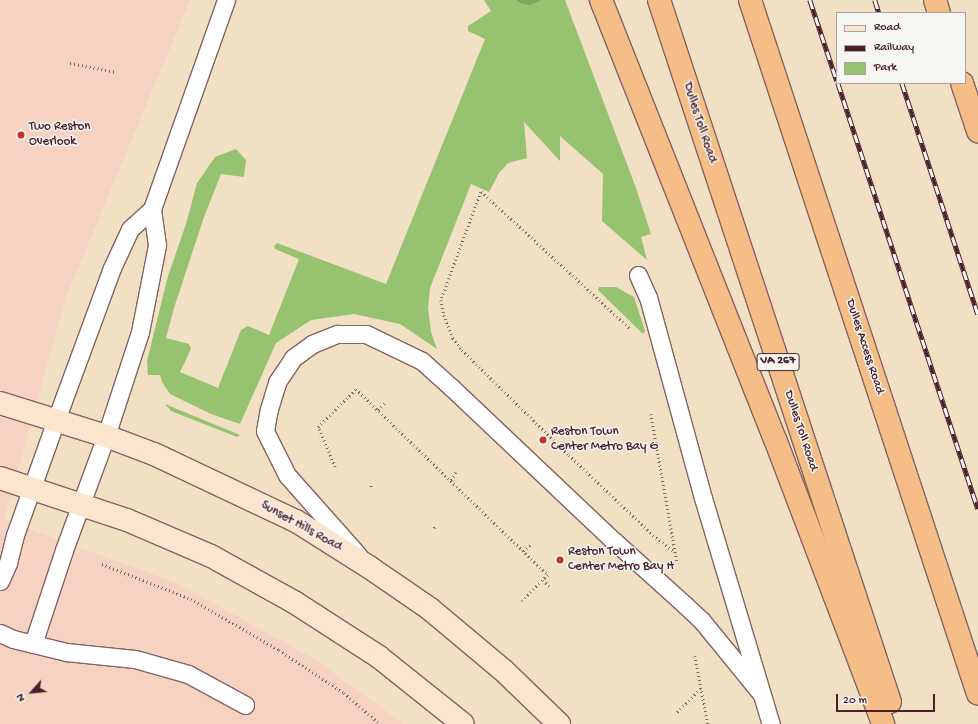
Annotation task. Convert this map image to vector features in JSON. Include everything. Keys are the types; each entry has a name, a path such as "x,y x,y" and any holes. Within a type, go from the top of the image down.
{"highway":[{"path":"601,0 775,439 883,724"},
{"name":"Dulles Toll Road","path":"659,0 897,724"},
{"name":"Dulles Access Road","path":"750,0 978,694"},
{"path":"934,0 939,12"},
{"path":"962,84 978,131"}],"main road":[{"name":"Sunset Hills Road","path":"0,403 106,436 154,454 296,521 369,567 430,609 503,670 559,724"},
{"path":"0,478 127,520 211,556 294,602 379,657 463,724"}],"lane":[{"path":"33,644 106,436 140,332 157,245 152,209 226,0"},
{"path":"0,582 8,563 15,535 56,420 112,268 130,229 152,209"},
{"path":"638,275 648,297 678,411 760,692 771,724"},
{"path":"369,567 287,475 265,432 269,409 277,382 293,358 312,344 337,334 366,334 422,361 614,541 702,621 760,692"},
{"path":"0,633 13,639 66,652 135,659 188,674 245,705"}],"path":[{"path":"70,63 116,72"},
{"path":"633,332 507,214 481,192 441,300 444,315 453,338 462,350 569,455 653,535 675,552 650,409"},
{"path":"335,467 318,427 356,389 548,575 522,601"},
{"path":"378,410 385,403"},
{"path":"451,480 456,472"},
{"path":"523,551 530,544"},
{"path":"102,564 191,599 258,638 344,692 380,724"},
{"path":"543,580 550,587"},
{"path":"677,712 701,688"}],"shaded area":[{"path":"0,0 190,0 66,297 4,520 177,583 316,660 404,724 0,724"}],"green space":[{"path":"484,0 516,0 520,3 540,0 565,0 636,188 651,234 641,237 647,260 602,221 603,174 560,136 560,161 524,122 527,158 508,163 499,173 489,192 471,184 430,288 428,308 431,332 437,349 400,324 354,314 311,320 276,343 240,424 211,414 170,394 162,382 160,375 148,375 147,361 168,276 186,224 197,183 215,157 236,149 246,160 244,177 221,174 204,217 174,308 166,338 189,344 191,349 180,372 218,388 241,330 248,326 269,335 299,259 275,249 274,246 277,243 386,284 485,39 468,31 468,26 491,11"},
{"path":"516,0 540,1 530,5 520,3"},
{"path":"599,287 616,287 634,297 645,331 643,334 598,290"},
{"path":"165,404 240,435 237,437 171,411"}],"railway":[{"path":"810,0 836,78"},
{"path":"875,0 879,12"},
{"path":"838,84 978,509"},
{"path":"902,84 978,314"}],"place":[{"name":"Two Reston Overlook","path":"21,135"},
{"name":"Reston Town Center Metro Bay G","path":"543,440"},
{"name":"Reston Town Center Metro Bay H","path":"560,560"}]}
